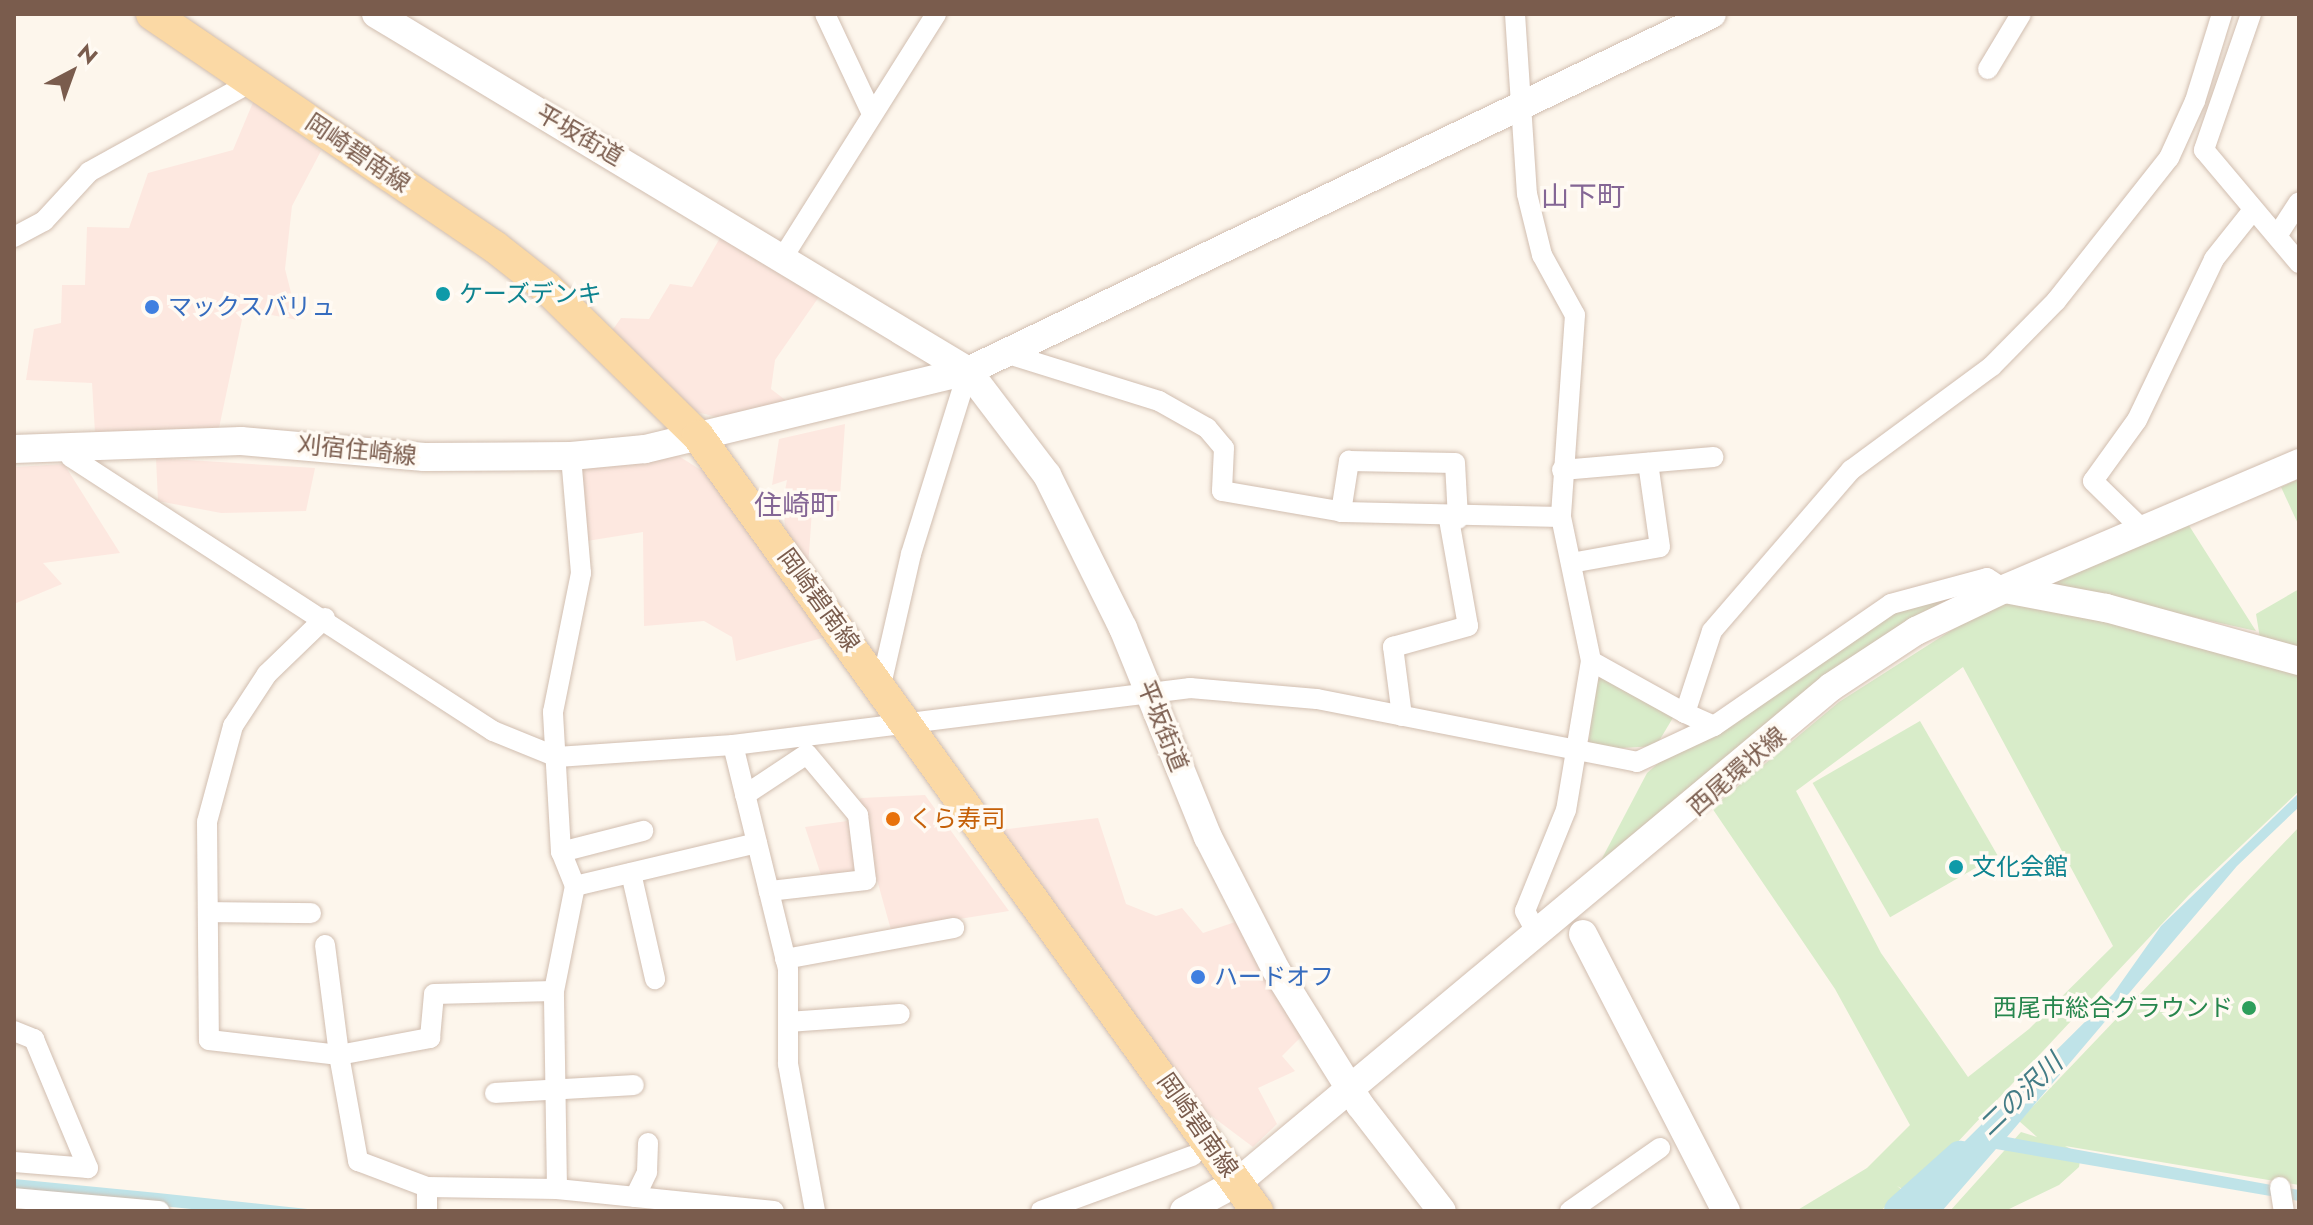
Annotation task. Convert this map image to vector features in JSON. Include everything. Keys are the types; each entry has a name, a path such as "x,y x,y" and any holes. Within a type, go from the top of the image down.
{"main road":[{"name":"岡崎碧南線","path":"152,14 253,81 547,288 698,436 905,718 1257,1211"}],"street":[{"name":"平坂街道","path":"376,14 785,254 968,371 1047,475 1148,688 1208,837 1276,970 1349,1089 1442,1211"},
{"path":"825,14 872,114"},
{"path":"785,254 936,14"},
{"path":"1515,14 1527,194 1542,255 1575,315 1561,517 1591,661 1579,756 1525,911 1537,934"},
{"name":"刈宿住崎線","path":"14,449 241,441 424,457 571,456 698,436 968,371 1712,14"},
{"path":"1988,69 2021,14"},
{"path":"1685,713 1712,631 1851,470 1992,366 2056,301 2169,158 2222,14"},
{"path":"2251,14 2204,150 2299,263"},
{"path":"14,237 44,221 89,172 253,81"},
{"path":"2277,236 2299,202"},
{"path":"2143,530 2093,481 2137,420 2214,259 2253,210"},
{"path":"1005,353 1159,401 1207,428 1224,448 1222,491 1341,512 1454,519 1561,517"},
{"path":"881,685 911,554 968,371"},
{"path":"69,448 71,457 325,618 493,731 557,757 733,745 905,718 1148,688 1317,699 1579,756 1637,762 1714,726 1891,604 1987,578 2004,589 2106,608 2299,661"},
{"path":"557,1189 554,991 575,886 561,852 553,712 581,573 571,456"},
{"path":"1562,470 1713,457"},
{"path":"1341,512 1349,461 1455,463 1454,519 1468,626 1393,647 1402,716"},
{"path":"1571,563 1660,547 1648,463"},
{"name":"西尾環状線","path":"1184,1211 1238,1182 1537,934 1576,923 1831,687 1916,631 2004,589 2299,463"},
{"path":"325,618 267,674 233,726 207,822 209,1040 339,1055 430,1038 434,994 554,991"},
{"path":"1591,661 1714,726"},
{"path":"745,795 807,754 816,732"},
{"path":"733,745 785,959 788,1022 815,1211"},
{"path":"769,891 866,880 858,815 807,754"},
{"path":"561,852 643,831"},
{"path":"575,886 757,843"},
{"path":"631,873 655,979"},
{"path":"208,912 311,913"},
{"path":"1576,923 1726,1211"},
{"path":"785,959 954,928"},
{"path":"325,945 339,1055 358,1161 427,1187 557,1189 774,1211"},
{"path":"788,1022 900,1014"},
{"path":"14,1031 34,1039 88,1168 14,1162"},
{"path":"495,1093 557,1084 634,1085"},
{"path":"635,1197 647,1172 648,1143"},
{"path":"1570,1211 1660,1148"},
{"path":"1041,1211 1192,1156"},
{"path":"427,1187 427,1211"},
{"path":"2280,1187 2284,1211"},
{"path":"14,1198 91,1208 159,1211"}],"shaded area":[{"path":"254,100 321,151 292,206 285,269 298,320 244,310 219,428 95,433 92,383 26,380 34,329 61,323 62,285 85,285 87,227 129,228 148,173 233,150"},
{"path":"721,236 821,294 775,360 771,389 788,402 717,417 684,409 611,332 621,318 649,319 670,284 692,287"},
{"path":"845,424 839,511 812,510 808,568 789,548 782,507 787,480 772,485 779,439"},
{"path":"677,455 712,477 830,636 736,661 732,637 704,621 644,626 643,532 587,541 581,466"},
{"path":"156,458 315,468 306,511 221,513 158,501"},
{"path":"64,464 120,553 43,563 62,584 14,604 14,467"},
{"path":"925,795 1009,911 891,930 874,869 821,875 805,827 847,821 861,798"},
{"path":"1098,818 1126,904 1156,916 1182,908 1203,933 1235,922 1305,1033 1282,1056 1295,1071 1258,1088 1277,1124 1253,1147 1201,1108 1000,830"}],"green space":[{"path":"2299,479 2299,526 2281,487"},
{"path":"2188,524 2256,631 2184,615 2260,638 2256,614 2299,589 2299,646 2272,641 2299,650 2299,791 2189,895 1910,1193 1897,1186 1905,1192 1880,1211 1796,1211 1867,1168 1910,1125 1835,989 1712,808 1839,702 2002,598","holes":["1963,667 2113,946 2029,1029 1968,1077 1881,953 1796,791"]},
{"path":"1971,587 1597,868 1647,773 1662,760 1891,610"},
{"path":"1596,670 1674,716 1656,746 1588,750"},
{"path":"1920,721 1998,855 1890,917 1813,783"},
{"path":"2299,827 2299,1185 2065,1146 2081,1154 2079,1167 2059,1185 2005,1211 1950,1211 2021,1132 2037,1137 2019,1121"}],"water":[{"name":"二の沢川","path":"2299,793 2299,807 2237,866 2007,1137 2299,1190 2299,1201 1996,1149 1942,1211 1909,1211 1963,1143 2113,994 2161,926"},
{"path":"14,1179 326,1211 211,1211 14,1191"}],"waterway":[{"name":"二の沢川","path":"1900,1211 1960,1157"}],"place":[{"name":"ケーズデンキ","path":"443,294"},
{"name":"マックスバリュ","path":"152,307"},
{"name":"くら寿司","path":"893,819"},
{"name":"文化会館","path":"1956,867"},
{"name":"ハードオフ","path":"1198,977"},
{"name":"西尾市総合グラウンド","path":"2249,1008"}],"district":[{"name":"山下町","path":"1583,197"},
{"name":"住崎町","path":"796,506"}]}
